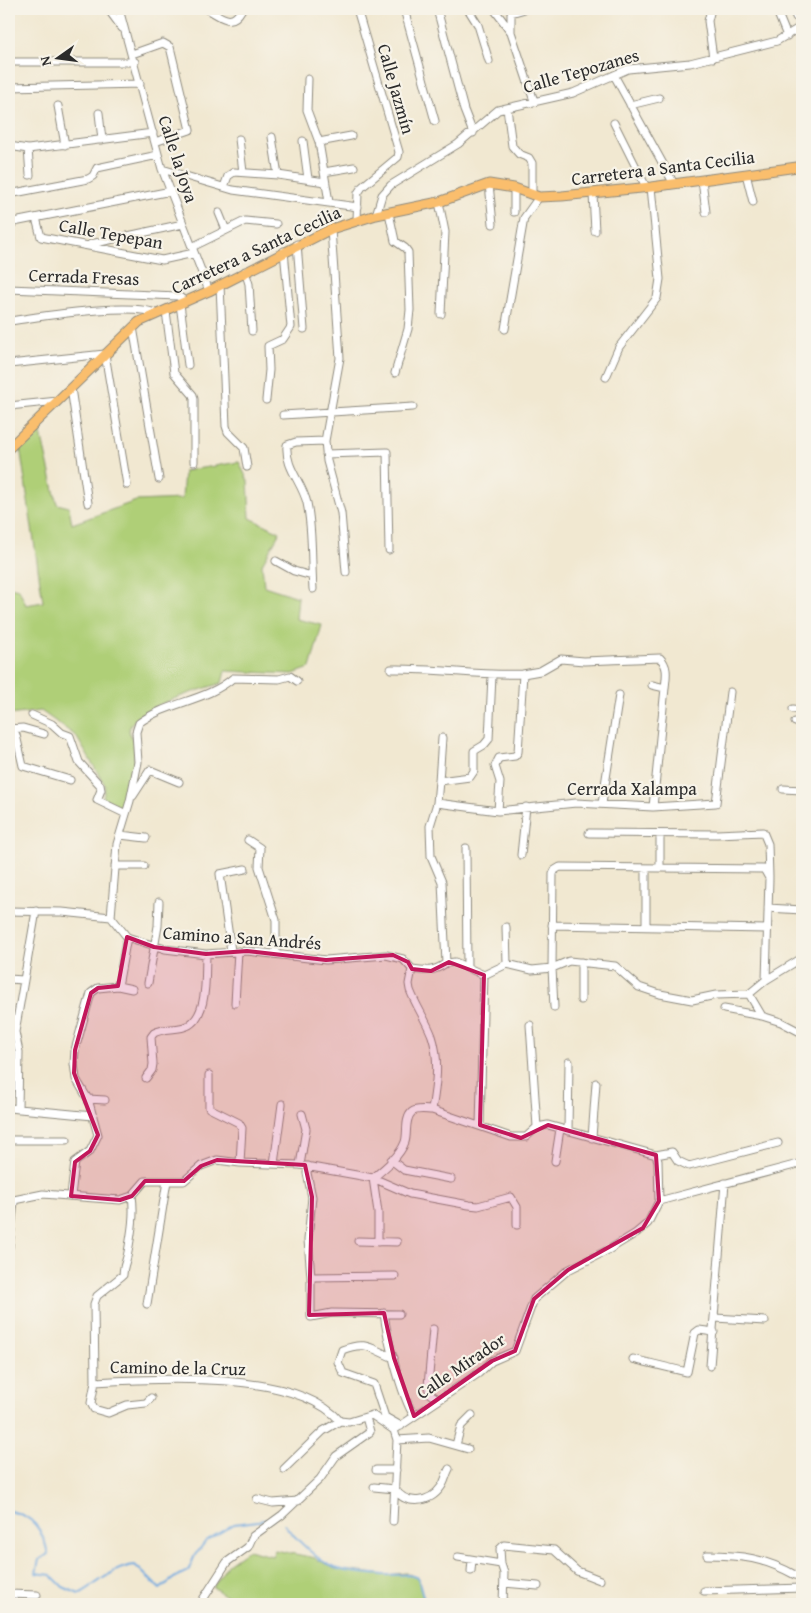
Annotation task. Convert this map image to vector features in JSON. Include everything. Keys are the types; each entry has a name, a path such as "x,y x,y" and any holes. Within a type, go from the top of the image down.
{"main road":[{"name":"Carretera a Santa Cecilia","path":"9,448 133,327 209,291 297,244 330,229 376,215 439,202 473,188 489,184 514,188 536,196 593,194 800,167"}],"street":[{"path":"108,9 126,34"},
{"name":"Calle la Joya","path":"119,9 135,62 162,169 209,291"},
{"path":"209,10 224,19 232,20 238,17 242,9"},
{"name":"Calle Jazmín","path":"357,220 358,193 362,187 398,157 399,152 358,9"},
{"path":"404,9 435,121"},
{"path":"437,9 464,110 473,133"},
{"path":"468,9 478,25 489,61"},
{"path":"494,9 511,32 534,101"},
{"path":"511,32 511,13 525,9"},
{"path":"711,9 708,21 713,58"},
{"path":"776,9 787,36"},
{"path":"793,9 796,16 802,21"},
{"name":"Calle Tepozanes","path":"376,215 382,195 391,185 440,156 473,133 495,112 573,93 637,67 678,64 713,58 777,41 802,26"},
{"path":"132,54 163,43 170,47 190,130 155,142"},
{"path":"9,62 135,62"},
{"path":"614,75 674,184"},
{"path":"308,79 307,110 319,142 329,202"},
{"path":"9,87 140,84"},
{"path":"630,105 659,98"},
{"path":"58,106 65,145"},
{"path":"504,329 524,218 536,196 532,163 529,158 515,151 512,146 507,108"},
{"path":"98,113 102,140"},
{"path":"606,377 619,347 657,298 660,278 649,187 614,123"},
{"path":"9,146 28,149 152,132"},
{"path":"319,142 351,136"},
{"path":"272,137 278,175"},
{"path":"239,139 243,172"},
{"path":"302,141 308,179"},
{"path":"28,149 30,175"},
{"path":"9,194 88,179 93,176 97,168 158,155"},
{"path":"324,172 354,167"},
{"path":"162,169 224,187 358,207"},
{"path":"224,187 230,173 243,172 325,182"},
{"path":"746,174 753,202"},
{"path":"702,180 706,212"},
{"path":"489,184 493,224"},
{"path":"514,188 514,212"},
{"path":"9,223 171,192"},
{"path":"593,194 595,231"},
{"path":"439,202 445,232 442,314"},
{"path":"219,213 226,230"},
{"path":"389,213 396,241 408,252 410,275 408,329 395,373"},
{"name":"Calle Tepepan","path":"36,218 41,237 88,244 162,260 193,250 226,230 245,222 276,224"},
{"path":"88,244 183,224"},
{"path":"330,229 340,358 325,441 326,454 341,513 346,572"},
{"path":"297,244 304,330"},
{"path":"266,400 269,370 268,346 283,339 291,327 284,251"},
{"path":"245,271 249,284 252,331"},
{"path":"220,285 226,426 228,432 244,448 247,467"},
{"name":"Cerrada Fresas","path":"9,289 178,296 183,303"},
{"path":"183,303 188,365"},
{"path":"9,321 111,310 149,309 162,312 174,373 193,395 194,462"},
{"path":"133,327 159,479"},
{"path":"9,364 105,354 127,485"},
{"path":"71,388 88,503"},
{"path":"9,406 58,401"},
{"path":"283,415 413,407"},
{"path":"313,589 307,502 289,466 286,445 296,442 325,441"},
{"path":"326,454 387,452 389,550"},
{"path":"276,561 294,571 312,576"},
{"path":"391,669 420,669 492,676 540,671 561,659 584,661 660,658 666,663 667,668 653,807"},
{"path":"498,811 500,782 496,762 499,758 515,756 518,752 523,674"},
{"path":"118,986 127,937 111,917 115,866 120,836 138,762 137,727 144,719 223,687 233,678 279,679 290,676 297,681"},
{"path":"439,781 462,779 472,774 474,750 484,745 489,739 492,676"},
{"path":"652,685 665,688"},
{"name":"Cerrada Xalampa","path":"437,803 498,811 576,803 653,807 716,803 730,692"},
{"path":"602,804 619,695"},
{"path":"793,709 802,710"},
{"path":"32,715 52,724 62,734 70,736 79,762 100,785 101,790 97,800 126,814"},
{"path":"10,728 23,728 44,734"},
{"path":"10,728 16,735 23,766 70,780"},
{"path":"442,738 437,803 430,826 431,856 442,882 446,963"},
{"path":"130,801 150,770 179,782"},
{"path":"783,789 802,790"},
{"path":"521,855 526,807"},
{"path":"589,833 660,835 763,832 768,844 769,878 766,980"},
{"path":"660,835 660,867"},
{"path":"120,836 146,838"},
{"path":"248,840 260,848 260,867 276,920 276,953"},
{"path":"466,848 467,968"},
{"path":"115,866 144,866"},
{"path":"554,1007 552,924 554,870 560,867 760,868 764,870 769,878"},
{"path":"646,868 646,925"},
{"path":"235,1004 234,951 220,874 245,869"},
{"path":"148,983 154,947 158,902"},
{"path":"768,908 802,910"},
{"path":"9,910 111,917"},
{"path":"18,1109 18,1052 15,1032 36,911"},
{"path":"552,924 767,929"},
{"path":"506,927 507,964"},
{"name":"Camino a San Andrés","path":"127,937 154,947 206,954 234,951 276,953 326,960 393,955 408,962 412,969"},
{"path":"146,1078 152,1070 151,1037 154,1033 183,1028 197,1019 204,992 206,954"},
{"path":"432,1110 437,1069 436,1056 432,1037 410,990 409,984 412,969 431,972 446,963 455,962 484,975 507,964 532,970 552,968 565,961 581,962 615,966 639,987 660,994 692,1000 716,995 749,994 766,980 802,958"},
{"path":"581,962 581,1000"},
{"path":"480,1125 484,975"},
{"path":"9,979 23,980"},
{"path":"71,1196 75,1162 90,1151 98,1135 88,1099 74,1073 76,1050 91,993 95,989 118,986 132,989"},
{"path":"749,994 762,1016"},
{"path":"724,1009 782,1022 802,1033"},
{"path":"530,1024 538,1128"},
{"path":"568,1131 569,1062"},
{"path":"209,1075 209,1108 241,1124 243,1139 240,1163"},
{"path":"592,1138 596,1083"},
{"path":"88,1099 105,1100"},
{"path":"274,1164 282,1104"},
{"path":"9,1108 93,1116"},
{"path":"373,1178 391,1160 405,1141 409,1117 412,1112 432,1110 502,1134 520,1138 548,1125 656,1155 672,1152 678,1161 689,1166 778,1143"},
{"path":"300,1165 306,1129 302,1114"},
{"path":"555,1162 560,1129"},
{"path":"9,1141 67,1140"},
{"path":"656,1155 658,1161 659,1201 802,1163"},
{"path":"391,1160 404,1170 451,1179"},
{"path":"9,1248 12,1202 43,1194 108,1200 132,1196 145,1181 189,1180 201,1166 210,1161 308,1166 373,1178 410,1194 469,1205 483,1204 508,1196 518,1207 517,1225"},
{"path":"308,1166 307,1173 312,1197 308,1240 311,1277 310,1317 332,1313 399,1314"},
{"path":"373,1178 378,1212 378,1242"},
{"path":"147,1304 167,1181"},
{"path":"710,1366 725,1183"},
{"path":"132,1196 133,1214 123,1275 97,1296 94,1304 95,1382 92,1406 108,1413 127,1405 146,1403 151,1398"},
{"name":"Calle Mirador","path":"398,1428 438,1399 479,1373 492,1361 515,1351 534,1299 568,1270 610,1249 643,1228 654,1215 659,1201"},
{"path":"358,1241 396,1242"},
{"path":"311,1277 395,1276"},
{"path":"384,1313 394,1358 409,1407 414,1416"},
{"path":"715,1318 765,1321"},
{"path":"433,1329 428,1386 430,1394 438,1399"},
{"path":"633,1359 687,1372 694,1333 699,1330 714,1332"},
{"path":"394,1358 374,1348 359,1344 342,1350 338,1362 342,1373 374,1384 385,1418 398,1428"},
{"name":"Camino de la Cruz","path":"95,1382 150,1378 245,1382 317,1402 330,1409 340,1421"},
{"path":"284,1469 323,1431 340,1421 348,1422 372,1415 398,1428"},
{"path":"456,1445 461,1426 472,1415"},
{"path":"200,1604 227,1562 248,1547 253,1536 298,1501 320,1479 336,1456 370,1432 366,1417"},
{"path":"393,1521 398,1428"},
{"path":"397,1440 428,1438 468,1449"},
{"path":"374,1487 395,1489 401,1497 415,1502 420,1501 440,1489 449,1469"},
{"path":"376,1470 396,1470"},
{"path":"257,1499 273,1503 298,1501"},
{"path":"503,1604 504,1573 500,1564 500,1549 504,1545 554,1550 577,1570 600,1580"},
{"path":"707,1555 741,1555 755,1558 795,1575 802,1576"},
{"path":"458,1557 500,1564"},
{"path":"471,1571 472,1560"},
{"path":"504,1583 538,1586"},
{"path":"704,1591 802,1588"},
{"path":"9,1594 37,1595"}],"highlighted area":[{"path":"127,937 154,947 206,954 247,951 326,960 393,955 408,962 412,969 431,971 449,962 484,975 480,1125 521,1138 548,1125 656,1155 659,1201 643,1228 568,1270 534,1299 515,1351 492,1361 414,1416 394,1358 384,1313 309,1315 312,1197 305,1165 217,1160 201,1166 184,1181 145,1181 132,1196 120,1200 71,1196 75,1162 90,1151 98,1135 74,1073 75,1050 91,993 98,988 118,986"}],"green space":[{"path":"40,429 57,504 69,507 72,524 136,501 182,499 184,471 239,462 248,481 250,518 280,532 262,564 264,586 298,597 296,619 322,625 310,668 293,674 225,671 222,683 170,700 142,714 133,722 129,730 134,744 133,769 122,808 103,798 105,785 76,736 41,711 9,715 9,587 19,589 26,605 43,602 20,447"},
{"path":"248,1550 272,1556 275,1550 315,1558 335,1569 385,1575 406,1573 418,1578 425,1604 246,1604 246,1602 224,1595 213,1587 228,1564"}],"waterway":[{"path":"9,1511 25,1516 40,1531 48,1554 39,1560 36,1573 51,1575 63,1587 79,1594 113,1572 135,1565 160,1589 174,1578 188,1571 195,1555 206,1541 234,1524 273,1519"},
{"path":"284,1524 314,1555 335,1568 360,1573 406,1575 418,1578 425,1604"},
{"path":"778,1604 802,1601"}]}
